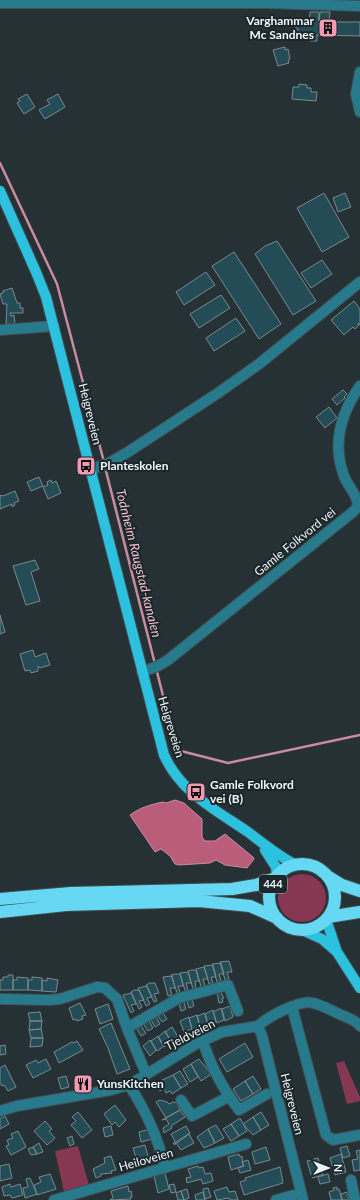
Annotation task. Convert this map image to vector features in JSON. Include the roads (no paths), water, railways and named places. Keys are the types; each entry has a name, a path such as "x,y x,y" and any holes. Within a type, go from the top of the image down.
{"highway":[{"name":"444","path":"0,899 71,893 232,889 256,885 276,877 289,867 296,865 313,866 342,885 360,891"},
{"path":"302,930 315,927 327,918 332,911 335,896 334,889 327,876"},
{"name":"444","path":"276,877 272,886 270,898 273,911 277,918"},
{"name":"444","path":"0,912 66,905 199,901 250,906 277,918 289,927 302,930"},
{"path":"327,918 360,912"}],"main road":[{"name":"Heigreveien","path":"0,191 36,272 54,326 95,469 142,672 161,744 173,772 198,798 278,856 296,865"},
{"name":"Heigreveien","path":"259,842 272,860 276,877"},
{"path":"327,918 337,952 360,988"},
{"path":"302,930 322,940 337,952"}],"street":[{"path":"0,3 266,3 360,6"},
{"path":"360,72 356,94 360,112"},
{"path":"95,469 109,463 160,431 259,364 360,282"},
{"path":"0,330 54,326"},
{"name":"Gamle Folkvord vei","path":"142,672 156,667 278,572 359,506 354,492 344,476 340,462 339,440 344,415 360,386"},
{"path":"126,1028 179,998 228,985 238,1011"},
{"path":"0,999 60,999 97,987 105,988 116,999 126,1028 146,1074"},
{"name":"Tjeldveien","path":"0,1111 129,1085 203,1041 222,1032 258,1026 292,1007 305,1002 314,1003 358,1023 360,1026"},
{"path":"292,1007 326,1135 333,1140 360,1135"},
{"name":"Heigreveien","path":"258,1026 262,1036 302,1196"},
{"path":"203,1041 207,1055 239,1110 267,1094"},
{"path":"129,1085 144,1107 159,1143 165,1168"},
{"path":"182,1100 192,1116 230,1096"},
{"name":"Heiloveien","path":"54,1200 246,1144"},
{"path":"351,1180 355,1200"},
{"path":"276,1200 302,1196"}],"waterway":[{"name":"Todnheim Raugstad-kanalen","path":"0,163 57,284 104,462"},
{"name":"Todnheim Raugstad-kanalen","path":"105,467 155,664"},
{"name":"Todnheim Raugstad-kanalen","path":"156,668 175,743 181,751 228,763 360,735"}],"place":[{"name":"Varghammar Mc Sandnes","path":"328,28"},
{"name":"Planteskolen","path":"86,466"},
{"name":"Gamle Folkvord vei (B)","path":"196,792"},
{"name":"YunsKitchen","path":"83,1084"}]}
